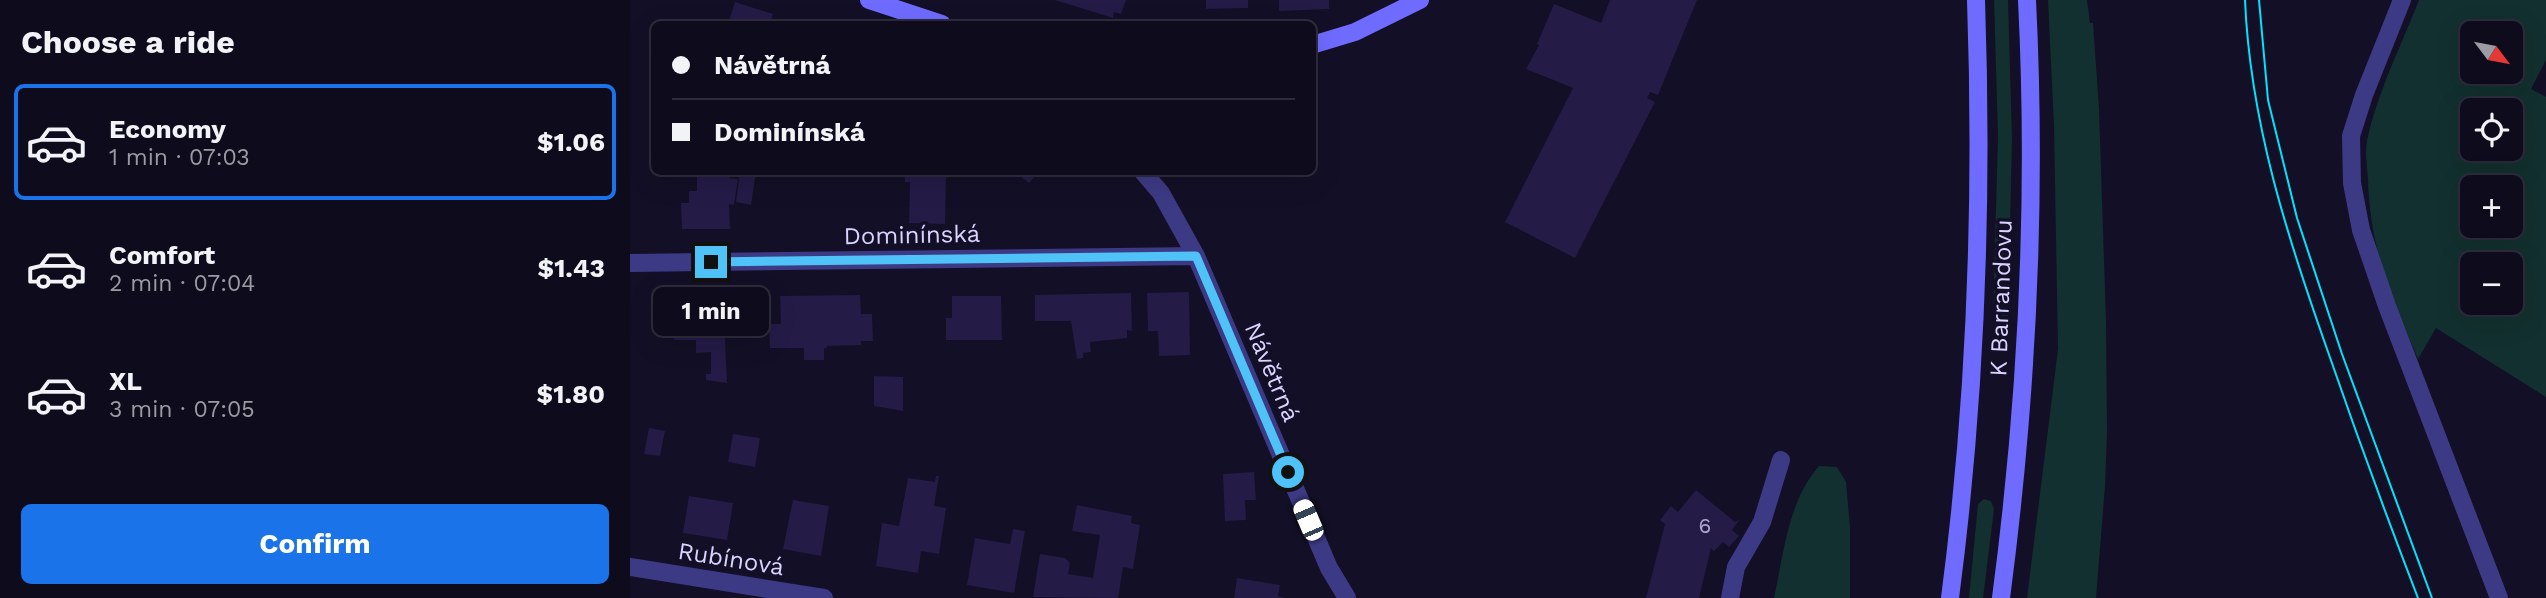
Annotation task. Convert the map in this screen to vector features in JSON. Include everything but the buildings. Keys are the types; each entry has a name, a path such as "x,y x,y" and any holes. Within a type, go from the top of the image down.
{"main road":[{"path":"869,0 933,21"},
{"path":"1316,45 1354,32 1420,0"},
{"name":"K Barrandovu","path":"1950,598 1967,431 1976,295 1976,0"},
{"name":"K Barrandovu","path":"2001,598 2024,360 2030,169 2027,0"}],"street":[{"path":"2402,0 2364,95 2351,136 2352,183 2361,230 2387,306 2499,598"},
{"name":"Návětrná","path":"1146,175 1161,193 1196,256 1329,568 1347,598"},
{"name":"Dominínská","path":"630,263 1196,256"},
{"path":"1730,598 1736,568 1762,522 1781,460"},
{"name":"Rubínová","path":"630,568 824,598"}],"green space":[{"path":"1994,0 2008,0 2012,139 2008,316 2005,322 1996,321 1993,317 1998,137"},
{"path":"2048,0 2087,0 2090,23 2093,23 2099,109 2107,432 2096,598 2027,598 2058,349 2054,126"},
{"path":"2419,0 2546,0 2546,60 2531,89 2546,97 2546,397 2436,328 2418,359 2391,293 2373,228 2366,146 2383,87"},
{"path":"1819,466 1837,467 1846,482 1850,527 1850,598 1774,598 1794,511 1800,495"},
{"path":"1984,499 1991,501 1994,509 1983,598 1969,598 1978,504"}],"tram line":[{"path":"2245,0 2254,90 2285,221 2349,412 2418,598"},
{"path":"2259,0 2268,100 2297,218 2342,354 2432,598"}],"route":[{"path":"711,262 1196,256 1288,472"}]}
